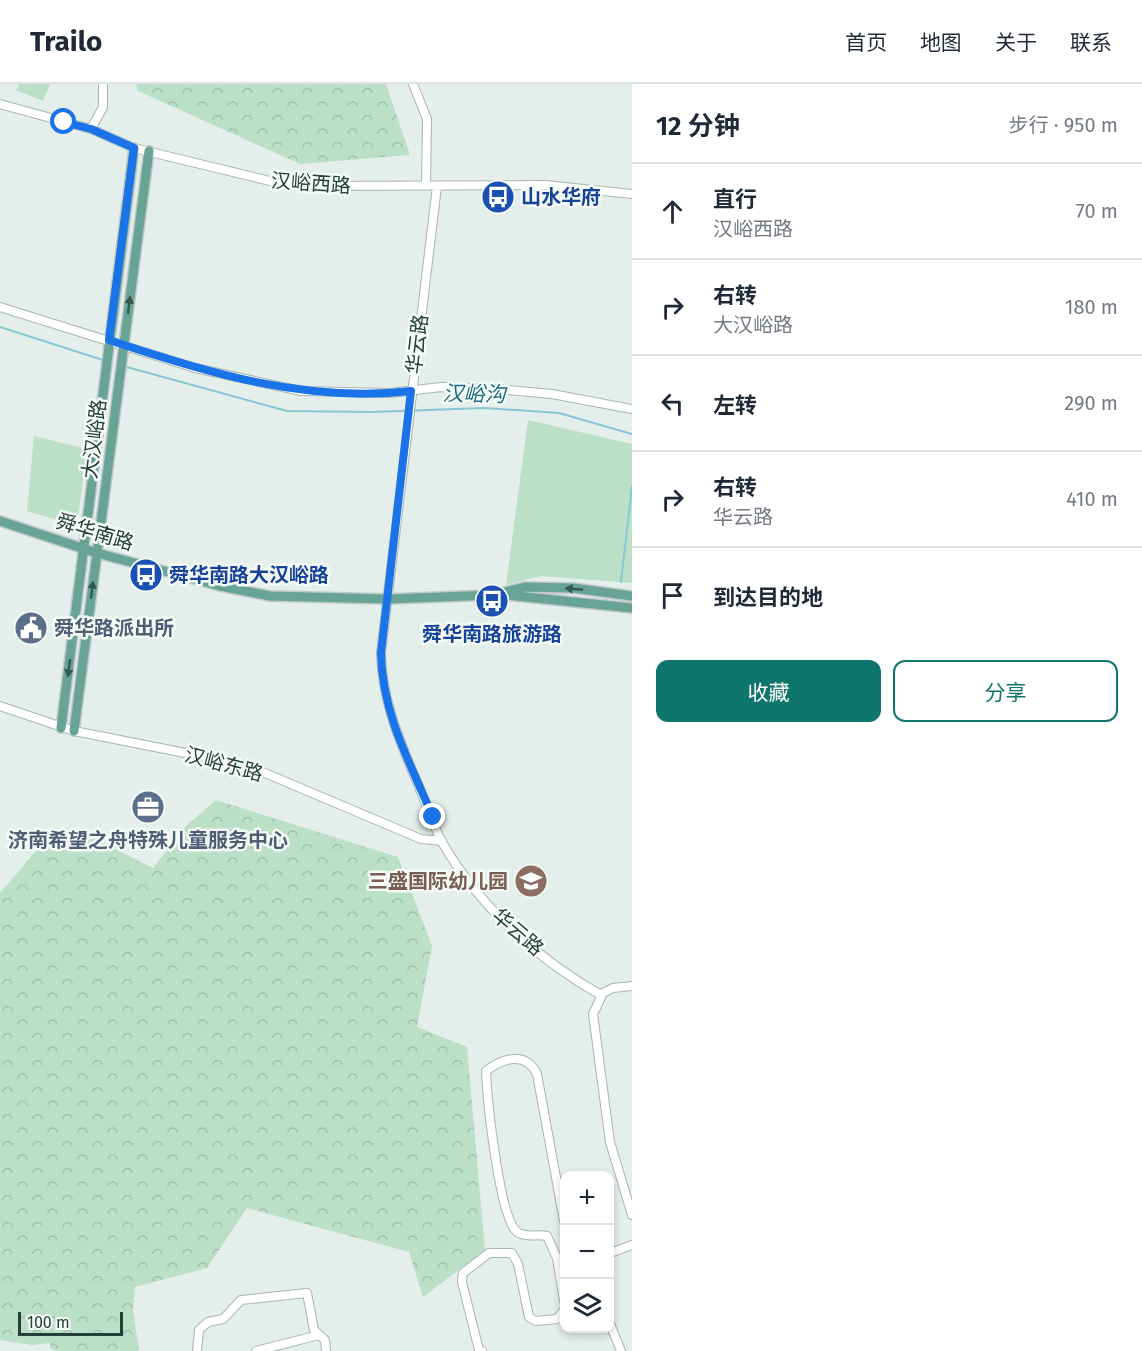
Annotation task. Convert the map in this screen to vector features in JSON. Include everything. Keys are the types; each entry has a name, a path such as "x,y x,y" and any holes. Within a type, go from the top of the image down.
{"main road":[{"name":"大汉峪路","path":"61,728 134,148"},
{"name":"大汉峪路","path":"74,731 149,152"},
{"name":"舜华南路","path":"0,522 97,553 220,586 270,596 388,599 502,594 632,608"},
{"name":"舜华南路","path":"502,594 525,587 573,588 632,596"}],"street":[{"path":"91,129 103,107 103,84"},
{"path":"413,84 427,119 426,186"},
{"name":"汉峪西路","path":"0,104 91,129 134,148 294,185 545,185 632,194"},
{"name":"华云路","path":"437,186 381,653 382,683 390,718 442,841 486,903 528,943 586,987 601,995"},
{"path":"0,307 195,368 301,391 356,394 441,387 496,389 552,394 632,409"},
{"name":"汉峪东路","path":"0,706 61,728 246,765 421,839 442,841"},
{"path":"632,986 613,988 601,995 593,1014 610,1142 632,1215"},
{"path":"560,1199 537,1074 533,1066 525,1060 510,1058 497,1062 486,1071 488,1100 507,1214 516,1232 523,1236 535,1234 547,1236 556,1258 560,1280"},
{"path":"614,1251 632,1245"},
{"path":"482,1351 479,1350 462,1282 463,1273 489,1253 512,1253 518,1264 529,1317 536,1321 557,1318 560,1315"},
{"path":"197,1351 199,1330 208,1322 223,1319 241,1300 307,1293 314,1330 325,1340 326,1351"},
{"path":"613,1333 621,1351"},
{"path":"256,1351 319,1335"}],"green space":[{"path":"19,84 50,84 43,101 16,90"},
{"path":"136,84 386,84 410,155 300,164 138,91"},
{"path":"528,420 632,444 632,583 541,576 506,585"},
{"path":"34,436 87,449 78,519 74,525 27,511"},
{"path":"216,800 398,857 432,946 417,1027 467,1047 485,1250 423,1297 409,1252 247,1208 207,1268 135,1287 133,1310 139,1351 56,1351 50,1348 50,1343 33,1345 0,1340 0,893 42,844 95,839 153,868 185,827"}],"waterway":[{"name":"汉峪沟","path":"0,327 103,360"},
{"name":"汉峪沟","path":"123,366 287,411 372,412 484,408 559,413 632,434"},
{"name":"汉峪沟","path":"621,582 632,486"}],"place":[{"name":"山水华府","path":"498,197"},
{"name":"舜华南路大汉峪路","path":"146,575"},
{"name":"舜华南路旅游路","path":"492,601"},
{"name":"舜华路派出所","path":"31,628"},
{"name":"济南希望之舟特殊儿童服务中心","path":"148,807"},
{"name":"三盛国际幼儿园","path":"531,881"}],"route":[{"path":"64,122 91,129 134,148 109,340 195,368 301,391 356,394 411,391 381,653 382,683 390,718 433,817"}]}
